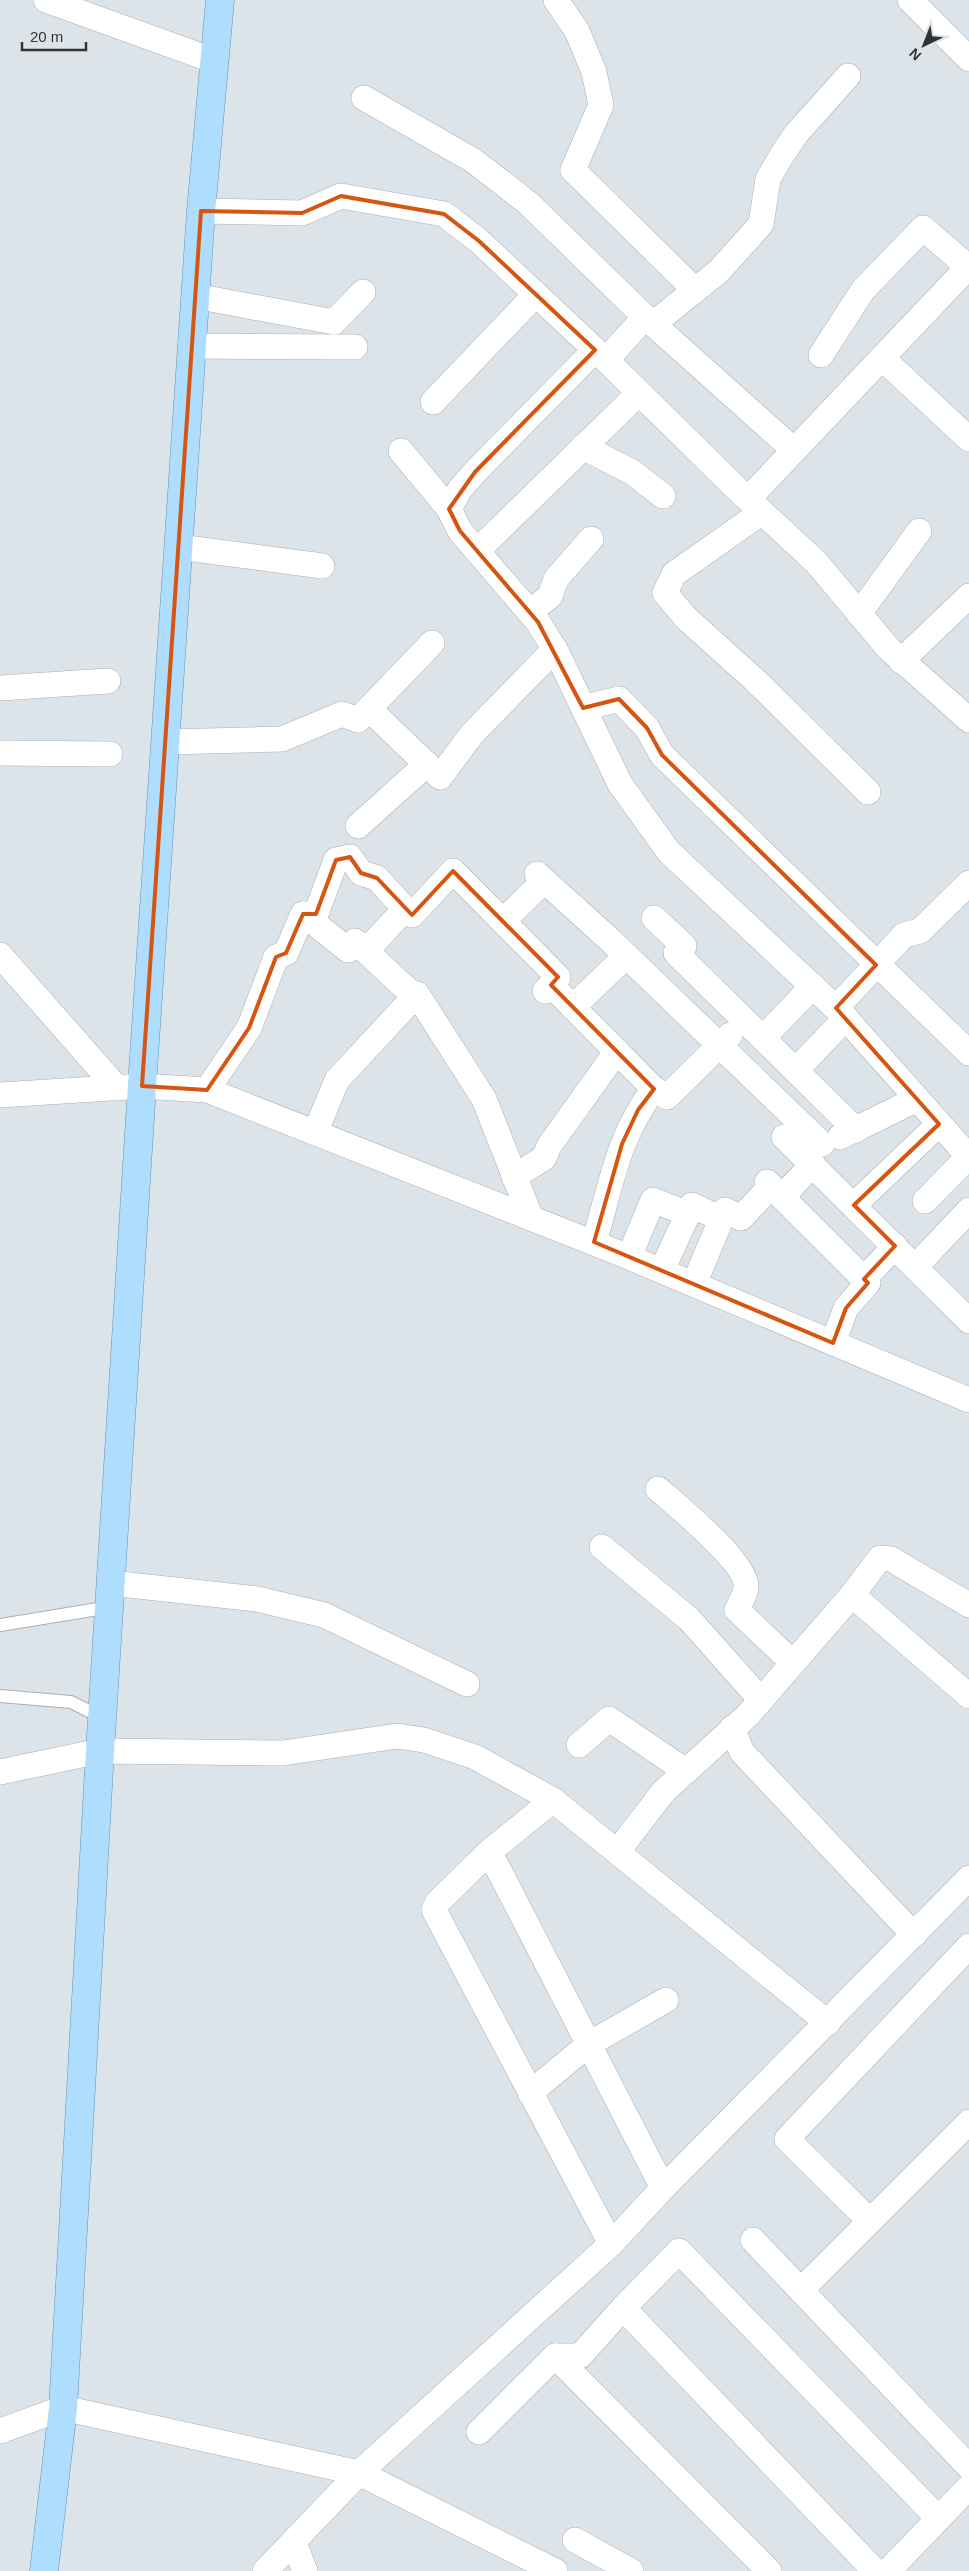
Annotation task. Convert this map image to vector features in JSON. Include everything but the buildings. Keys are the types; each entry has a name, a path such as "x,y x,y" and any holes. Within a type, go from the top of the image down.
{"main road":[{"path":"44,2571 63,2408 100,1751 111,1595 130,1087 166,742 201,211 220,0"}],"street":[{"path":"46,0 215,61"},
{"path":"556,0 578,31 594,72 601,105 573,170 695,290"},
{"path":"910,0 969,59"},
{"path":"449,509 460,489 475,472 601,355 695,290 719,271 762,224 768,179 782,155 796,134 848,76"},
{"path":"364,98 474,162 528,203 649,320 794,450"},
{"path":"201,211 302,213 342,196 444,214 479,241 536,294 816,562 888,648 969,720"},
{"path":"821,355 863,290 923,228 968,267 794,450 755,505 674,574 665,593 686,618 756,681 868,792"},
{"path":"196,296 334,322 363,292"},
{"path":"433,402 536,294"},
{"path":"192,346 355,347"},
{"path":"882,358 969,439"},
{"path":"477,551 639,392"},
{"path":"583,447 632,472 663,496"},
{"path":"401,451 449,509 460,531 530,612 555,649 620,784 670,852 841,1013 969,1157 925,1201"},
{"path":"859,614 919,531"},
{"path":"530,612 550,596 556,579 591,539"},
{"path":"178,547 322,566"},
{"path":"902,661 969,596"},
{"path":"166,742 282,739 342,714 358,720 432,643"},
{"path":"369,709 440,777 472,734 555,649"},
{"path":"0,688 108,681"},
{"path":"583,708 619,699 647,728 662,755 876,965 969,1053"},
{"path":"0,753 110,754"},
{"path":"358,826 427,764"},
{"path":"303,914 316,914 336,860 350,857 361,872 377,878 412,915 453,871 558,977 548,988 573,1007 654,1089 667,1097 744,1021"},
{"path":"503,921 541,877 719,1046 854,1205 969,1321"},
{"path":"796,1070 876,965 904,935 920,930 969,883"},
{"path":"366,952 405,909"},
{"path":"207,1090 249,1028 276,957 286,953 303,914"},
{"path":"303,914 348,950 355,941 415,996 417,994 484,1099 530,1218"},
{"path":"654,918 684,946 676,953 856,1130"},
{"path":"0,955 130,1087"},
{"path":"573,1007 626,956"},
{"path":"682,1012 708,986"},
{"path":"763,1038 813,986"},
{"path":"315,1132 337,1080 415,996"},
{"path":"514,1176 544,1158 549,1146 617,1051"},
{"path":"0,1095 130,1087 207,1090 594,1242 969,1400"},
{"path":"594,1242 613,1168 622,1144 638,1110 654,1089"},
{"path":"694,1284 725,1210 741,1218 774,1188 814,1156 856,1130 917,1099"},
{"path":"854,1205 939,1124"},
{"path":"784,1137 814,1156"},
{"path":"774,1188 868,1283 846,1308 833,1343"},
{"path":"629,1257 653,1200 688,1214"},
{"path":"662,1270 692,1205 721,1219"},
{"path":"915,1267 969,1210"},
{"path":"864,1279 895,1246"},
{"path":"658,1489 708,1533 742,1572 746,1588 737,1610 793,1663"},
{"path":"602,1547 689,1619 761,1700"},
{"path":"617,1852 664,1791 748,1715 852,1595 880,1558 891,1559 969,1605"},
{"path":"111,1595 257,1599 324,1615 467,1684"},
{"path":"852,1595 969,1696"},
{"path":"579,1745 609,1720 686,1771"},
{"path":"732,1728 742,1752 914,1935"},
{"path":"0,1772 100,1751 283,1753 397,1736 424,1740 475,1757 553,1800 828,2023"},
{"path":"553,1800 490,1853 437,1903 434,1910 611,2244"},
{"path":"490,1853 663,2188"},
{"path":"265,2571 294,2543 359,2473 611,2244 663,2188 828,2023 969,1878"},
{"path":"870,2221 788,2139 969,1946"},
{"path":"530,2093 589,2044 666,2000"},
{"path":"801,2290 969,2122"},
{"path":"753,2240 969,2467"},
{"path":"479,2432 555,2356 580,2356 623,2308 679,2251 938,2518"},
{"path":"623,2308 874,2569 938,2518 969,2487"},
{"path":"555,2356 769,2571"},
{"path":"0,2431 63,2408 359,2473 555,2571"},
{"path":"575,2540 632,2571"},
{"path":"294,2543 305,2571"}],"lane":[{"path":"0,1625 111,1595"},
{"path":"0,1696 71,1702 103,1718"}],"highlighted area":[{"path":"341,196 444,214 479,241 595,350 475,472 449,509 460,531 538,622 583,708 619,699 647,728 662,755 876,965 836,1008 939,1124 854,1205 895,1246 864,1279 868,1283 846,1308 833,1343 594,1242 622,1144 638,1110 654,1089 551,985 558,977 453,871 412,915 377,878 361,873 350,857 336,860 316,914 303,914 286,953 276,957 249,1028 207,1090 142,1086 201,211 302,213"}]}
